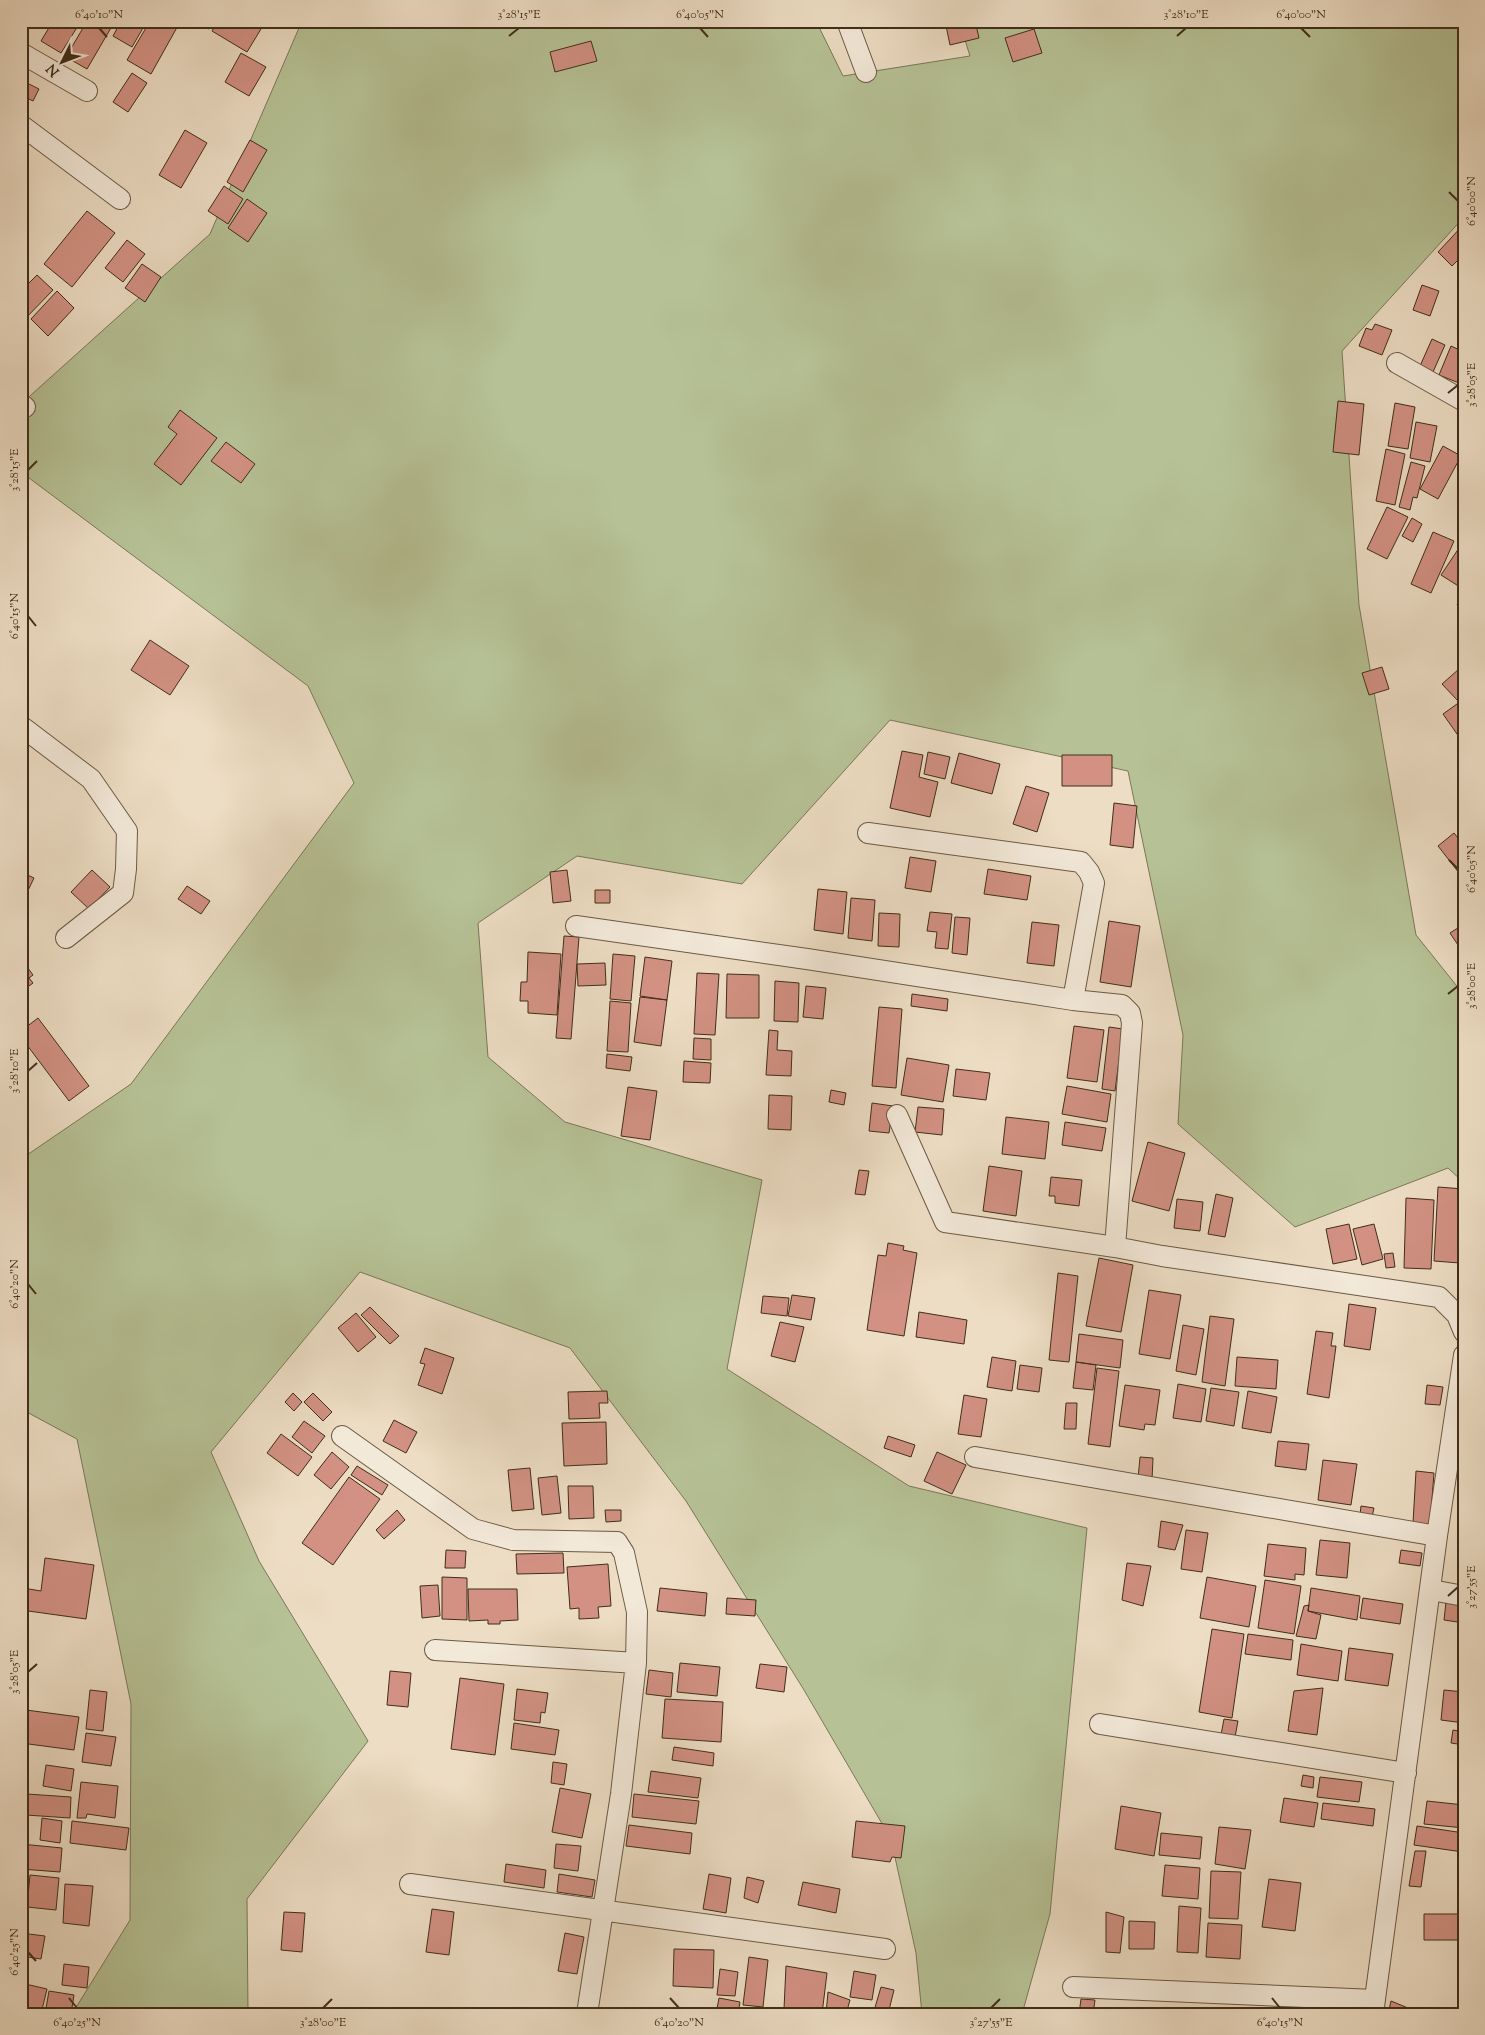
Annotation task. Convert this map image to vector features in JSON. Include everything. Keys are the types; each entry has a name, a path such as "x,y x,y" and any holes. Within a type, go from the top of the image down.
{"street":[{"path":"847,21 866,72"},
{"path":"21,53 87,91"},
{"path":"21,125 120,199"},
{"path":"1397,363 1464,401"},
{"path":"21,726 91,780 127,831 126,870 123,893 66,938"},
{"path":"868,833 1081,862 1089,872 1094,883 1073,1000"},
{"path":"576,926 1073,1000 1122,1005 1130,1013 1132,1023 1115,1247"},
{"path":"897,1115 945,1222 1439,1297 1457,1315 1464,1332"},
{"path":"1072,1986 1374,2007 1437,1536 1464,1355"},
{"path":"342,1436 473,1529 513,1540 617,1542 624,1553 636,1612 636,1663 621,1794 587,2014"},
{"path":"975,1457 1437,1536"},
{"path":"1431,1590 1464,1596"},
{"path":"434,1650 636,1663"},
{"path":"1100,1724 1406,1773"},
{"path":"410,1884 885,1949"}],"green space":[{"path":"302,21 816,21 843,76 970,56 959,21 1464,21 1464,217 1342,351 1359,605 1416,935 1464,995 1464,1183 1448,1168 1295,1227 1178,1124 1183,1035 1128,771 890,720 742,884 577,856 478,923 488,1057 565,1122 762,1180 727,1369 909,1486 1087,1528 1050,1914 1022,2014 922,2014 916,1953 891,1839 804,1690 686,1501 570,1348 360,1272 211,1452 259,1561 368,1741 247,1899 248,2014 72,2014 130,1920 131,1704 77,1439 21,1409 21,1157 24,1157 131,1084 354,783 308,686 21,472 21,404 210,234"}],"building":[{"path":"53,21 81,21 61,53 41,41"},
{"path":"87,21 115,21 87,69 66,57"},
{"path":"121,21 147,21 132,47 113,36"},
{"path":"150,21 180,22 151,74 127,60"},
{"path":"196,21 214,21 209,29"},
{"path":"218,21 260,21 264,24 247,52 212,31"},
{"path":"945,21 975,21 979,38 950,45"},
{"path":"1034,29 1042,53 1013,62 1005,38"},
{"path":"591,41 597,61 555,72 550,52"},
{"path":"241,53 266,67 249,96 225,82"},
{"path":"132,73 147,83 128,112 113,102"},
{"path":"21,80 39,89 33,101 21,95"},
{"path":"185,130 207,143 181,188 159,175"},
{"path":"250,140 267,150 243,192 227,182"},
{"path":"224,186 243,199 228,224 208,211"},
{"path":"247,199 267,213 248,242 228,228"},
{"path":"87,211 115,233 72,287 44,264"},
{"path":"1464,224 1464,254 1452,266 1438,252"},
{"path":"127,240 145,254 123,282 105,268"},
{"path":"142,264 161,277 145,302 125,288"},
{"path":"37,275 53,290 21,323 21,291"},
{"path":"1422,285 1439,291 1430,316 1413,310"},
{"path":"57,291 74,308 48,336 31,319"},
{"path":"1375,324 1392,330 1382,355 1359,346 1366,328 1372,330"},
{"path":"1432,339 1445,345 1433,372 1420,366"},
{"path":"1451,346 1464,352 1464,385 1439,375"},
{"path":"1338,401 1364,404 1359,455 1333,452"},
{"path":"1395,403 1415,407 1408,449 1388,446"},
{"path":"180,410 217,438 181,485 154,464 177,434 168,427"},
{"path":"1416,422 1437,426 1430,462 1410,458"},
{"path":"226,442 255,464 241,483 211,461"},
{"path":"1443,446 1461,456 1438,499 1420,489"},
{"path":"1386,449 1405,454 1395,505 1376,501"},
{"path":"1411,462 1425,466 1417,498 1413,497 1410,510 1399,507"},
{"path":"1387,507 1408,517 1387,559 1367,549"},
{"path":"1412,518 1422,524 1413,542 1402,536"},
{"path":"1433,532 1454,541 1431,593 1411,584"},
{"path":"1459,548 1464,551 1464,580 1460,587 1441,575"},
{"path":"1464,590 1464,608 1457,605"},
{"path":"150,640 189,666 170,695 131,670"},
{"path":"1382,667 1389,689 1369,695 1362,673"},
{"path":"1459,669 1464,674 1464,695 1458,701 1442,684"},
{"path":"1464,699 1464,744 1443,714"},
{"path":"902,751 923,755 919,777 938,782 930,817 890,808"},
{"path":"928,752 950,757 945,779 924,774"},
{"path":"959,753 1000,764 992,794 951,783"},
{"path":"1062,755 1112,755 1112,786 1062,786"},
{"path":"1026,786 1049,793 1037,832 1013,824"},
{"path":"1114,803 1137,806 1133,848 1110,845"},
{"path":"1454,833 1464,846 1463,878 1438,846"},
{"path":"910,857 936,861 931,892 905,888"},
{"path":"988,869 1031,876 1027,900 984,894"},
{"path":"92,870 110,887 89,909 71,892"},
{"path":"567,870 571,901 553,903 550,872"},
{"path":"21,872 34,878 22,903 21,902"},
{"path":"187,886 210,901 201,914 178,899"},
{"path":"818,889 847,892 843,934 814,930"},
{"path":"595,890 610,890 610,903 595,903"},
{"path":"851,898 875,900 872,941 848,938"},
{"path":"930,912 952,914 948,949 935,948 937,932 927,931"},
{"path":"879,913 900,914 899,947 878,946"},
{"path":"955,917 970,918 967,955 952,953"},
{"path":"1109,921 1140,926 1131,987 1100,982"},
{"path":"1032,922 1059,925 1054,966 1027,963"},
{"path":"1464,924 1464,954 1450,933"},
{"path":"564,936 579,937 571,1039 556,1038"},
{"path":"528,952 561,954 557,1015 528,1013 528,1001 520,1001 521,982 527,982"},
{"path":"613,954 635,956 631,1001 610,999"},
{"path":"645,957 672,961 667,1000 640,996"},
{"path":"22,960 33,975 29,978 33,983 21,992"},
{"path":"605,963 606,985 578,986 577,964"},
{"path":"697,973 719,974 715,1035 694,1034"},
{"path":"727,974 759,975 759,1018 726,1018"},
{"path":"775,981 799,983 798,1022 774,1021"},
{"path":"806,986 826,988 823,1019 803,1017"},
{"path":"912,994 948,999 947,1011 911,1006"},
{"path":"640,997 667,1000 661,1046 634,1042"},
{"path":"610,1001 631,1003 628,1052 607,1051"},
{"path":"879,1007 902,1009 896,1088 872,1086"},
{"path":"38,1018 89,1086 69,1101 21,1037 21,1031"},
{"path":"1074,1026 1104,1030 1097,1082 1067,1078"},
{"path":"1109,1027 1123,1029 1115,1091 1102,1089"},
{"path":"769,1030 778,1031 777,1050 792,1051 791,1076 766,1075"},
{"path":"694,1038 711,1039 711,1060 693,1059"},
{"path":"607,1054 632,1057 630,1071 606,1068"},
{"path":"907,1058 949,1065 943,1102 901,1095"},
{"path":"684,1061 711,1063 710,1083 683,1082"},
{"path":"956,1069 990,1073 986,1100 953,1096"},
{"path":"1067,1086 1111,1094 1107,1122 1062,1114"},
{"path":"628,1087 657,1091 650,1140 621,1136"},
{"path":"831,1090 846,1093 844,1105 829,1102"},
{"path":"769,1095 792,1096 791,1130 768,1129"},
{"path":"872,1103 893,1106 889,1133 869,1131"},
{"path":"918,1107 944,1109 942,1135 915,1132"},
{"path":"1006,1117 1049,1122 1045,1159 1002,1154"},
{"path":"1065,1122 1106,1128 1102,1151 1062,1145"},
{"path":"1148,1142 1185,1153 1169,1211 1132,1201"},
{"path":"989,1166 1022,1171 1016,1216 983,1211"},
{"path":"859,1170 869,1171 865,1195 855,1194"},
{"path":"1051,1177 1082,1180 1079,1206 1055,1203 1055,1196 1049,1196"},
{"path":"1438,1187 1464,1189 1460,1263 1434,1261"},
{"path":"1216,1194 1233,1198 1225,1237 1208,1234"},
{"path":"1406,1198 1434,1200 1431,1269 1404,1268"},
{"path":"1177,1199 1203,1202 1200,1231 1174,1228"},
{"path":"1349,1224 1357,1259 1333,1264 1326,1229"},
{"path":"1374,1224 1383,1259 1362,1265 1353,1229"},
{"path":"888,1243 904,1246 903,1250 917,1253 904,1336 867,1330 878,1255 886,1256"},
{"path":"1393,1253 1395,1267 1386,1268 1384,1254"},
{"path":"1099,1258 1133,1265 1121,1332 1086,1326"},
{"path":"1058,1273 1078,1276 1069,1362 1049,1360"},
{"path":"1149,1290 1181,1295 1170,1359 1139,1354"},
{"path":"792,1295 815,1298 811,1320 788,1316"},
{"path":"763,1296 789,1298 787,1316 761,1313"},
{"path":"1349,1304 1376,1308 1370,1350 1344,1346"},
{"path":"370,1307 399,1336 390,1344 361,1315"},
{"path":"919,1312 967,1320 964,1344 916,1337"},
{"path":"356,1313 376,1337 358,1352 338,1328"},
{"path":"1210,1316 1234,1319 1225,1386 1202,1382"},
{"path":"780,1322 804,1327 795,1362 771,1356"},
{"path":"1183,1325 1204,1329 1196,1375 1176,1371"},
{"path":"1316,1331 1333,1333 1331,1346 1336,1346 1329,1398 1307,1394"},
{"path":"1079,1334 1123,1340 1120,1368 1076,1362"},
{"path":"425,1348 454,1358 442,1394 418,1385 425,1364 420,1363"},
{"path":"992,1357 1016,1361 1012,1391 987,1387"},
{"path":"1237,1357 1278,1360 1276,1389 1235,1386"},
{"path":"1076,1362 1096,1365 1093,1390 1073,1388"},
{"path":"1020,1365 1042,1368 1039,1392 1017,1389"},
{"path":"1097,1368 1119,1371 1110,1447 1088,1444"},
{"path":"1178,1384 1206,1389 1201,1422 1173,1418"},
{"path":"1125,1385 1160,1390 1155,1425 1145,1424 1144,1430 1119,1426"},
{"path":"1427,1385 1443,1387 1440,1405 1425,1404"},
{"path":"1211,1388 1239,1392 1234,1426 1206,1421"},
{"path":"607,1391 608,1403 599,1403 600,1418 569,1419 568,1392"},
{"path":"1248,1391 1277,1397 1271,1433 1242,1428"},
{"path":"293,1393 302,1402 294,1411 285,1402"},
{"path":"313,1393 332,1412 323,1421 304,1402"},
{"path":"964,1395 987,1399 981,1437 958,1434"},
{"path":"1066,1403 1077,1403 1076,1429 1064,1429"},
{"path":"394,1420 417,1432 406,1453 383,1441"},
{"path":"304,1421 325,1436 312,1453 292,1437"},
{"path":"606,1422 607,1464 564,1466 562,1423"},
{"path":"281,1434 312,1457 298,1476 267,1453"},
{"path":"888,1436 915,1445 911,1457 884,1448"},
{"path":"1278,1441 1309,1444 1306,1470 1275,1466"},
{"path":"332,1452 349,1467 331,1489 314,1475"},
{"path":"937,1452 966,1465 952,1494 924,1481"},
{"path":"1140,1457 1153,1458 1152,1480 1138,1479"},
{"path":"1323,1460 1357,1464 1351,1505 1318,1500"},
{"path":"357,1466 388,1485 382,1495 351,1475"},
{"path":"530,1468 534,1509 512,1511 508,1470"},
{"path":"1416,1471 1434,1473 1430,1525 1413,1523"},
{"path":"557,1476 561,1513 542,1515 538,1478"},
{"path":"349,1477 380,1499 333,1565 302,1543"},
{"path":"1460,1482 1464,1482 1464,1500 1459,1499"},
{"path":"568,1486 593,1486 594,1518 569,1519"},
{"path":"1361,1506 1374,1508 1372,1517 1360,1515"},
{"path":"397,1510 405,1520 384,1539 376,1530"},
{"path":"605,1510 621,1510 621,1521 606,1522"},
{"path":"1161,1521 1183,1525 1175,1550 1158,1547"},
{"path":"1186,1530 1208,1533 1202,1572 1181,1569"},
{"path":"1320,1540 1350,1543 1347,1578 1316,1575"},
{"path":"1268,1544 1306,1548 1304,1575 1295,1574 1295,1580 1264,1576"},
{"path":"446,1550 466,1551 465,1568 445,1568"},
{"path":"1401,1550 1422,1553 1420,1566 1399,1563"},
{"path":"563,1553 564,1573 517,1574 516,1554"},
{"path":"45,1558 94,1565 86,1619 21,1610 23,1588 41,1591"},
{"path":"1127,1563 1151,1566 1143,1606 1122,1600"},
{"path":"608,1564 611,1606 598,1607 599,1618 579,1619 579,1608 570,1609 567,1567"},
{"path":"442,1577 467,1578 467,1620 442,1619"},
{"path":"1207,1577 1256,1586 1249,1627 1200,1618"},
{"path":"1265,1580 1301,1586 1294,1634 1258,1628"},
{"path":"438,1585 440,1616 422,1618 420,1586"},
{"path":"660,1588 707,1593 705,1616 657,1611"},
{"path":"1311,1588 1360,1596 1357,1620 1308,1611"},
{"path":"468,1589 517,1589 518,1620 500,1621 500,1624 488,1624 488,1620 469,1621"},
{"path":"727,1598 756,1600 755,1616 726,1614"},
{"path":"1363,1598 1403,1604 1400,1624 1360,1618"},
{"path":"1446,1602 1464,1604 1464,1623 1444,1620"},
{"path":"1309,1605 1308,1611 1321,1615 1316,1639 1296,1636 1304,1606"},
{"path":"1212,1629 1244,1634 1232,1718 1199,1712"},
{"path":"1248,1634 1293,1640 1291,1660 1245,1654"},
{"path":"1301,1644 1342,1651 1338,1681 1297,1675"},
{"path":"1349,1648 1393,1654 1388,1686 1345,1680"},
{"path":"680,1663 720,1667 717,1696 677,1692"},
{"path":"760,1664 787,1667 784,1692 756,1688"},
{"path":"649,1670 673,1673 671,1697 646,1694"},
{"path":"390,1671 411,1673 408,1707 387,1705"},
{"path":"460,1678 504,1684 495,1755 451,1749"},
{"path":"1323,1688 1317,1735 1288,1731 1294,1691"},
{"path":"517,1689 548,1693 545,1713 541,1712 540,1723 514,1720"},
{"path":"90,1690 107,1692 103,1731 86,1729"},
{"path":"1444,1690 1464,1692 1464,1723 1441,1720"},
{"path":"665,1699 723,1702 721,1742 662,1738"},
{"path":"26,1710 79,1717 74,1750 21,1743"},
{"path":"1224,1719 1238,1721 1235,1737 1221,1735"},
{"path":"514,1723 559,1730 555,1755 511,1749"},
{"path":"1453,1730 1464,1732 1464,1745 1451,1743"},
{"path":"86,1733 116,1737 111,1766 82,1762"},
{"path":"674,1747 714,1753 713,1766 672,1760"},
{"path":"553,1762 567,1764 564,1785 551,1783"},
{"path":"46,1765 74,1769 71,1791 43,1786"},
{"path":"651,1771 701,1778 698,1798 648,1792"},
{"path":"1303,1775 1314,1777 1313,1788 1301,1786"},
{"path":"1320,1777 1362,1782 1359,1802 1317,1797"},
{"path":"81,1782 118,1786 115,1818 87,1814 86,1818 77,1818"},
{"path":"560,1788 591,1794 582,1838 552,1832"},
{"path":"27,1794 71,1797 70,1818 26,1815"},
{"path":"634,1794 699,1801 696,1824 632,1817"},
{"path":"1284,1798 1318,1803 1314,1827 1280,1822"},
{"path":"1427,1801 1464,1805 1464,1828 1424,1824"},
{"path":"1323,1803 1375,1809 1373,1826 1321,1819"},
{"path":"1121,1806 1161,1813 1154,1856 1115,1849"},
{"path":"42,1818 62,1821 60,1843 40,1840"},
{"path":"72,1821 129,1828 126,1850 70,1843"},
{"path":"856,1821 905,1826 901,1858 892,1857 890,1862 852,1857"},
{"path":"629,1825 692,1833 690,1854 626,1846"},
{"path":"1417,1826 1464,1833 1463,1852 1414,1845"},
{"path":"1219,1827 1251,1830 1245,1869 1215,1864"},
{"path":"1161,1833 1202,1837 1200,1859 1159,1855"},
{"path":"21,1844 62,1848 60,1872 21,1869"},
{"path":"556,1844 581,1846 578,1871 554,1868"},
{"path":"1415,1851 1426,1851 1421,1887 1409,1886"},
{"path":"506,1864 546,1870 544,1888 504,1882"},
{"path":"1165,1865 1200,1868 1198,1899 1162,1896"},
{"path":"1211,1871 1241,1872 1238,1919 1209,1918"},
{"path":"559,1874 595,1880 592,1897 557,1892"},
{"path":"709,1874 731,1878 726,1913 703,1909"},
{"path":"30,1875 59,1878 56,1910 27,1907"},
{"path":"747,1877 764,1881 758,1903 744,1898"},
{"path":"1269,1879 1301,1883 1295,1931 1262,1927"},
{"path":"803,1882 840,1889 836,1913 798,1905"},
{"path":"65,1884 93,1886 89,1926 63,1923"},
{"path":"1179,1906 1201,1908 1198,1953 1177,1952"},
{"path":"432,1909 454,1912 449,1955 426,1952"},
{"path":"284,1912 305,1913 302,1952 281,1950"},
{"path":"1106,1912 1124,1917 1120,1953 1106,1952"},
{"path":"1424,1914 1463,1914 1464,1940 1424,1940"},
{"path":"1129,1921 1155,1922 1154,1949 1129,1949"},
{"path":"1208,1923 1242,1925 1240,1959 1206,1957"},
{"path":"21,1933 45,1936 41,1959 21,1956"},
{"path":"565,1933 584,1937 577,1974 558,1971"},
{"path":"674,1949 714,1950 713,1988 673,1986"},
{"path":"749,1957 768,1960 763,2007 743,2005"},
{"path":"64,1964 89,1967 87,1988 62,1985"},
{"path":"786,1966 827,1973 822,2014 784,2009"},
{"path":"720,1969 738,1972 735,1996 717,1995"},
{"path":"854,1971 876,1975 872,2000 850,1997"},
{"path":"21,1983 47,1989 41,2014 21,2014"},
{"path":"881,1987 894,1990 888,2014 874,2011"},
{"path":"49,1991 74,1995 71,2014 45,2014"},
{"path":"828,1992 850,2000 846,2014 826,2014"},
{"path":"719,1998 740,2002 738,2014 716,2014"},
{"path":"1081,1999 1095,2000 1093,2014 1079,2014"},
{"path":"1391,2001 1408,2008 1406,2014 1388,2014"}]}
